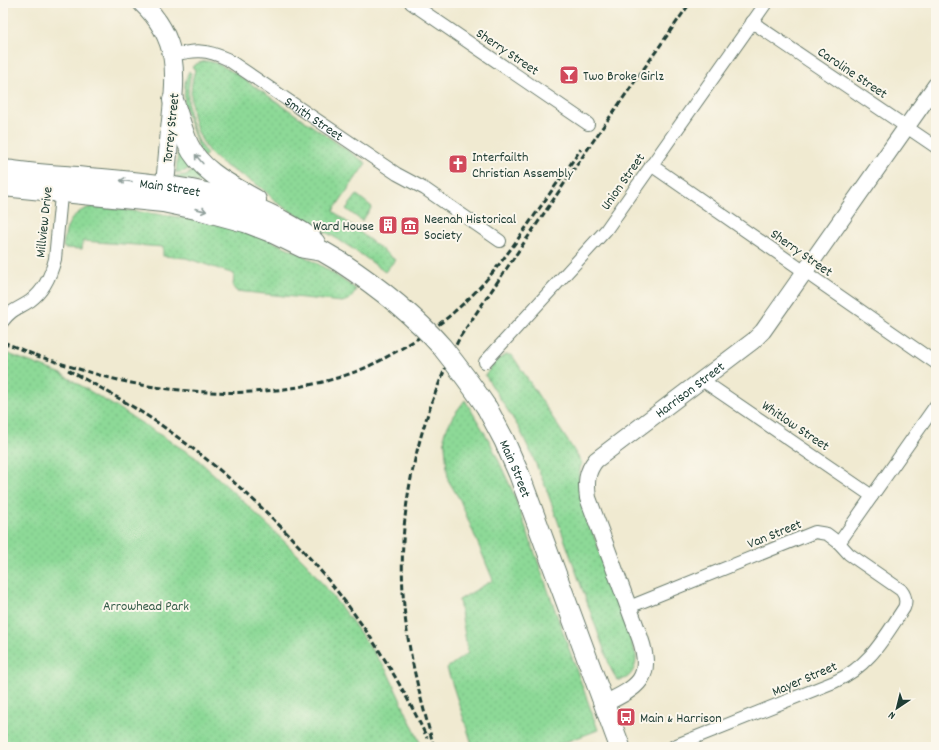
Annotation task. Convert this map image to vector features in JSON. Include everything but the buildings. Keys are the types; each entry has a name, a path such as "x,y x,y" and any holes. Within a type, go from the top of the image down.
{"main road":[{"path":"142,3 155,16 162,28 173,55"},
{"name":"Torrey Street","path":"164,194 173,100 175,67 173,55"},
{"path":"173,100 188,144 201,162 213,173 258,201 274,216"},
{"name":"Main Street","path":"3,170 62,184"},
{"name":"Main Street","path":"3,186 62,184 164,194 217,196 258,209 274,216 311,237 322,251"},
{"name":"Main Street","path":"164,194 201,210 238,220 271,232 304,248 322,251 367,279 390,297 419,323 455,363 487,408 504,440 519,474 620,747"}],"street":[{"name":"Sherry Street","path":"410,3 588,124"},
{"name":"Union Street","path":"484,362 606,230 623,208 651,165 766,3"},
{"name":"Caroline Street","path":"752,22 936,147"},
{"name":"Smith Street","path":"173,55 196,51 217,54 228,59 397,174 425,189 500,241"},
{"name":"Harrison Street","path":"604,704 625,694 635,686 642,677 645,668 645,651 588,498 586,485 591,466 596,460 753,341 763,331 936,85"},
{"name":"Sherry Street","path":"651,165 936,363"},
{"name":"Millview Drive","path":"3,322 14,309 31,300 38,294 50,273 55,259 62,184"},
{"name":"Whitlow Street","path":"702,380 872,496"},
{"path":"839,543 936,405"},
{"name":"Van Street","path":"628,607 815,532 827,534 839,543"},
{"name":"Mayer Street","path":"674,746 834,682 850,674 865,663 877,649 904,608 905,598 901,590 849,554 839,543"}],"green space":[{"path":"205,61 217,63 235,73 366,163 333,211 395,260 385,272 361,254 281,206 259,186 216,159 211,154 200,136 191,103 192,80 195,70 192,67"},
{"path":"189,71 191,73 188,105 192,125 207,154 204,157 200,152 184,105 185,82"},
{"path":"179,140 195,164 185,171 176,173"},
{"path":"195,169 226,188 175,178 176,176 186,175"},
{"path":"357,195 372,207 362,221 346,209"},
{"path":"91,207 179,217 246,230 299,253 325,268 356,289 351,298 342,302 236,291 233,287 234,274 186,258 163,256 163,247 83,241 82,249 64,248 63,246 66,232 70,221 78,213"},
{"name":"Arrowhead Park","path":"3,352 62,374 124,412 195,457 246,504 306,563 351,620 387,671 422,747 3,747"},
{"path":"505,355 512,355 582,463 579,472 579,482 582,502 636,655 632,672 622,680 617,680 611,669 546,488 532,455 519,428 485,375 497,360"},
{"path":"465,400 490,442 513,492 598,730 552,747 473,747 447,668 468,653 459,600 493,580 460,500 448,480 444,434 453,416"}],"railway":[{"path":"434,747 410,652 403,599 402,560 410,483 418,446 430,409 444,372 460,337 600,131 690,3"},
{"path":"35,355 91,373 120,380 175,390 202,392 259,392 315,384 342,377 367,367 399,350 431,330 466,301 506,256 581,149"},
{"path":"3,342 40,357"},
{"path":"68,370 137,409 176,436 215,466 288,534 321,571 351,610 379,651 405,693 427,738"}],"place":[{"name":"Two Broke Girlz","path":"569,75"},
{"name":"Interfailth Christian Assembly","path":"458,164"},
{"name":"Ward House","path":"388,225"},
{"name":"Neenah Historical Society","path":"410,226"},
{"name":"Main & Harrison","path":"626,717"}]}
